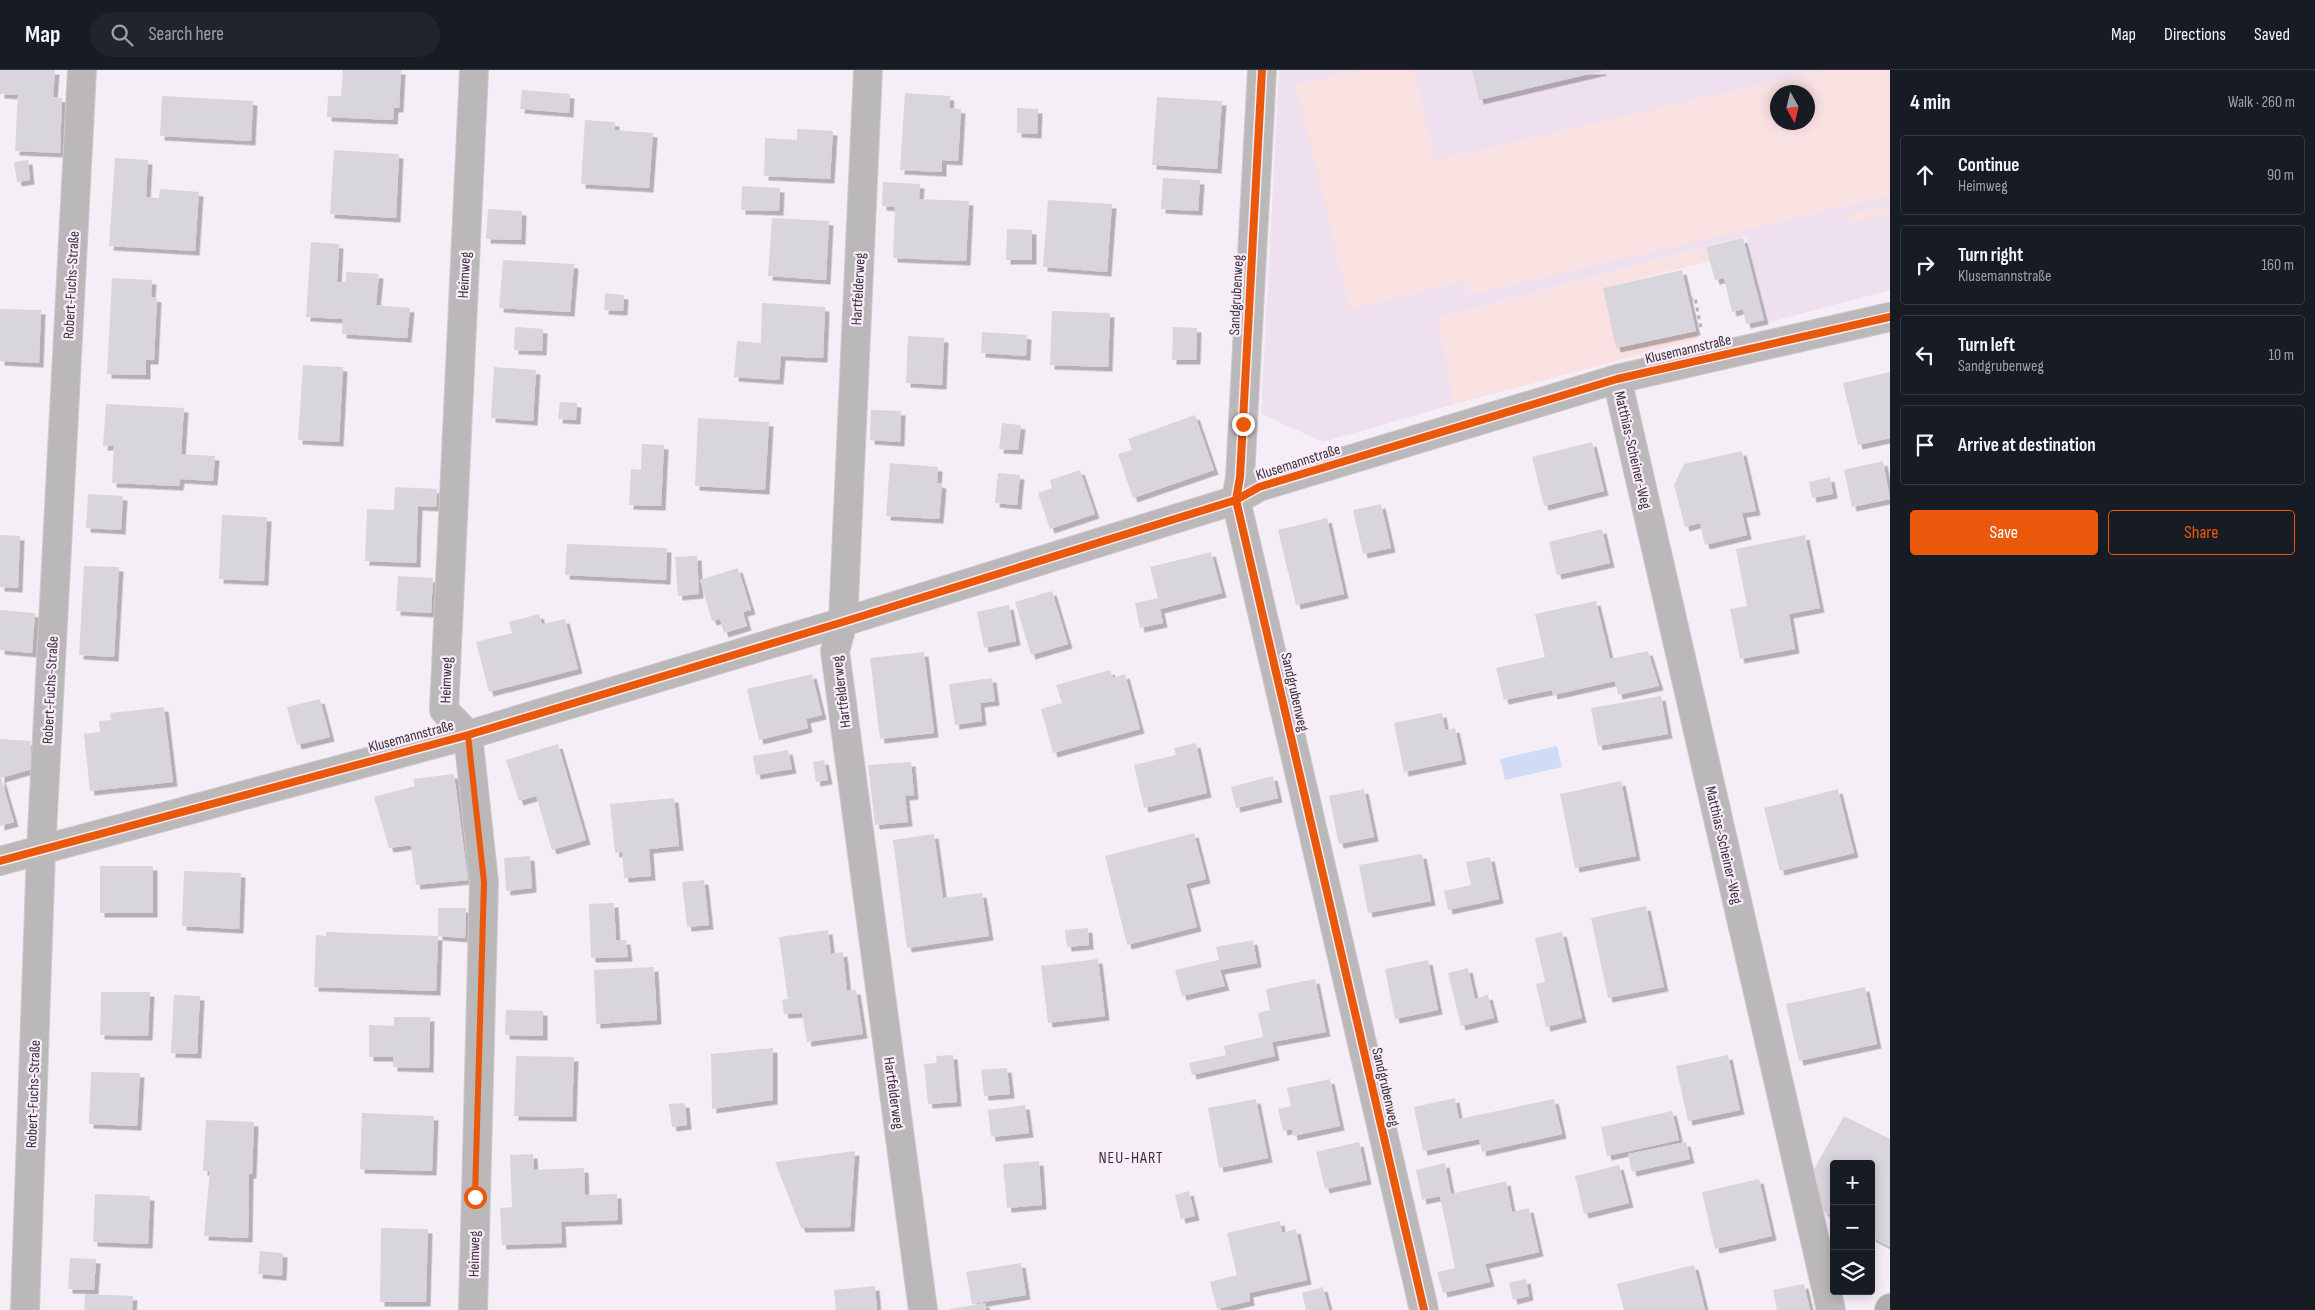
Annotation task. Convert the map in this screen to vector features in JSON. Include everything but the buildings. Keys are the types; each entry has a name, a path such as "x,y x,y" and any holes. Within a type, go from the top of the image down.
{"street":[{"name":"Robert-Fuchs-Straße","path":"25,1310 41,851 82,70"},
{"name":"Heimweg","path":"473,1310 484,882 468,735 444,710 474,70"},
{"name":"Hartfelderweg","path":"868,70 843,622 835,651 923,1310"},
{"name":"Sandgrubenweg","path":"1262,70 1240,477 1236,500 1424,1310"},
{"name":"Klusemannstraße","path":"0,862 468,735 843,622 1236,500 1259,487 1617,379 1890,317"},
{"name":"Matthias-Scheiner-Weg","path":"1617,379 1831,1310"}],"path":[{"path":"1689,300 1695,298 1703,338"}],"shaded area":[{"path":"1279,70 1890,70 1890,290 1767,323 1747,236 1437,318 1455,404 1323,442 1261,414"},
{"path":"1357,70 1414,70 1436,160 1822,70 1890,70 1890,196 1468,295 1465,281 1350,309 1296,85"},
{"path":"1890,205 1890,213 1847,223 1845,215"},
{"path":"1706,247 1710,261 1603,288 1616,348 1696,331 1698,339 1455,404 1437,318"}],"water":[{"path":"1557,746 1562,767 1505,780 1500,759"}],"cycle path":[{"path":"1262,70 1240,477 1236,500 1424,1310"},
{"path":"0,861 468,735 843,622 1236,500 1259,487 1617,379 1890,317"}],"district":[{"name":"NEU-HART","path":"1131,1157"}],"route":[{"path":"475,1197 484,882 468,735 843,622 1236,500 1240,477 1243,424"}]}
